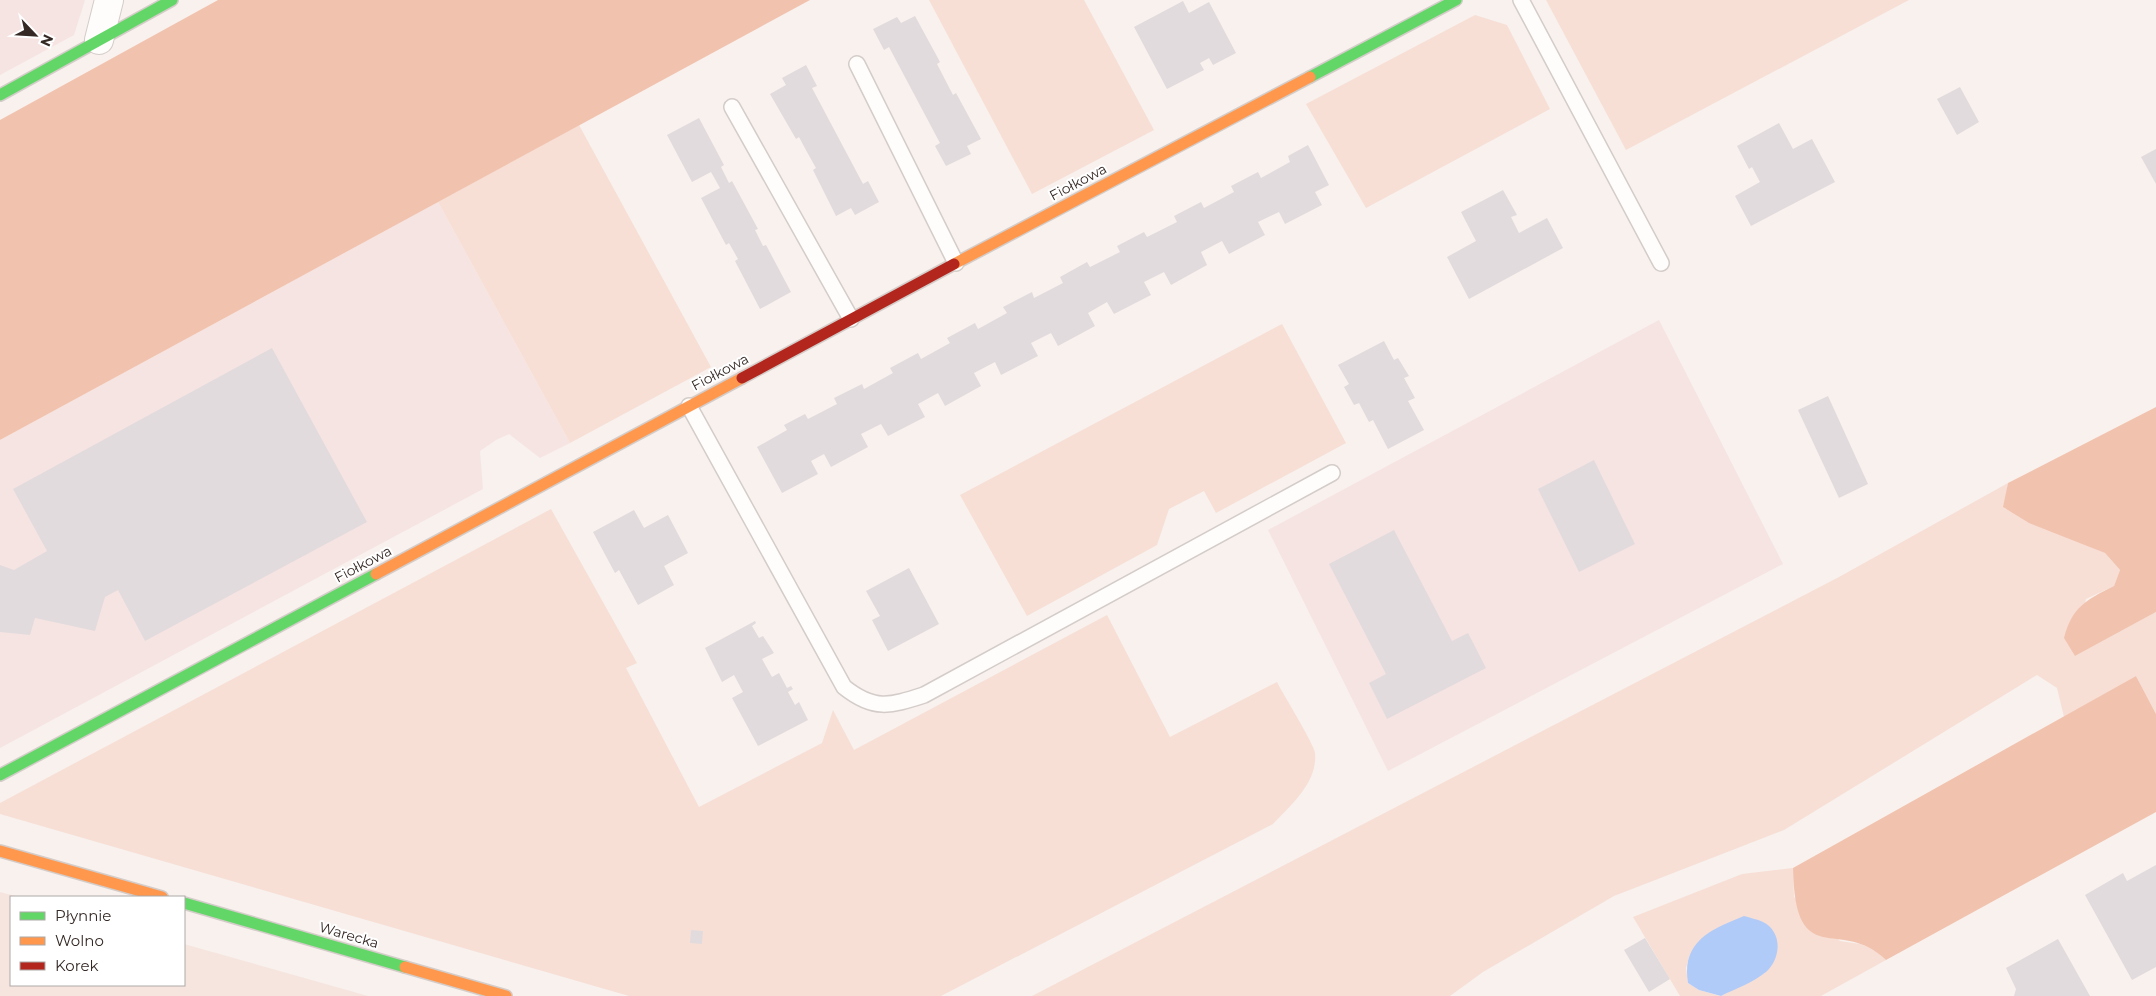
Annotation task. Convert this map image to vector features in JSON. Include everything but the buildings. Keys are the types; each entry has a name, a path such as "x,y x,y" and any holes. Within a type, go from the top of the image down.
{"street":[{"path":"99,40 109,0"},
{"path":"0,95 172,0"},
{"name":"Fiołkowa","path":"0,775 956,263 1456,0"},
{"path":"0,851 158,896"},
{"name":"Warecka","path":"185,903 506,996"}],"lane":[{"path":"1521,0 1661,263"},
{"path":"857,64 956,263"},
{"path":"732,107 851,319"},
{"path":"689,406 844,687 861,701 880,704 899,703 924,695 1332,473"}],"shaded area":[{"path":"0,0 85,0 74,35 0,75"},
{"path":"218,0 810,0 0,440 0,120"},
{"path":"929,0 1084,0 1154,130 1032,194"},
{"path":"1546,0 1909,0 1626,150"},
{"path":"1475,15 1507,25 1550,109 1366,208 1306,104"},
{"path":"579,125 711,367 570,443 438,202"},
{"path":"438,202 570,443 540,458 509,434 496,440 480,451 483,489 0,748 0,440"},
{"path":"1659,320 1783,564 1388,771 1268,530"},
{"path":"1282,324 1346,443 1216,513 1204,491 1169,509 1157,545 1027,616 960,495"},
{"path":"2156,407 2156,612 2075,656 2064,638 2071,619 2088,600 2114,586 2120,570 2105,553 2029,523 2003,507 2008,483"},
{"path":"2008,483 2004,508 2105,553 2120,570 2114,586 2086,599 2075,656 2156,612 2156,714 2136,676 2064,717 2057,688 2037,675 1784,830 1614,896 1483,972 1450,996 1032,996 1839,577"},
{"path":"551,509 637,663 626,668 699,807 822,743 833,710 854,750 1107,615 1170,737 1277,682 1315,753 1315,764 1312,774 1295,801 1273,824 941,996 629,996 0,814 0,803"},
{"path":"2136,676 2156,714 2156,812 1886,960 1869,947 1823,937 1811,932 1802,921 1796,901 1793,868"},
{"path":"1793,868 1794,897 1840,941 1860,944 1875,950 1886,960 1821,996 1721,996 1765,973 1690,954 1686,968 1688,983 1699,990 1720,996 1680,996 1633,917 1742,874"},
{"path":"0,892 15,896 10,896 10,986 185,986 185,944 368,996 0,996"}],"water":[{"path":"1744,916 1763,922 1774,932 1778,946 1775,960 1771,967 1756,979 1721,996 1699,990 1688,983 1687,969 1689,957 1694,947 1710,932"}],"traffic: fast":[{"path":"0,95 172,0"},
{"path":"1310,77 1456,0"},
{"path":"0,775 376,574"},
{"path":"185,903 405,967"}],"traffic: slow":[{"path":"954,264 1310,77"},
{"path":"376,574 742,378"},
{"path":"0,851 158,896"},
{"path":"405,967 506,996"}],"traffic: jam":[{"path":"742,378 954,264"}]}
